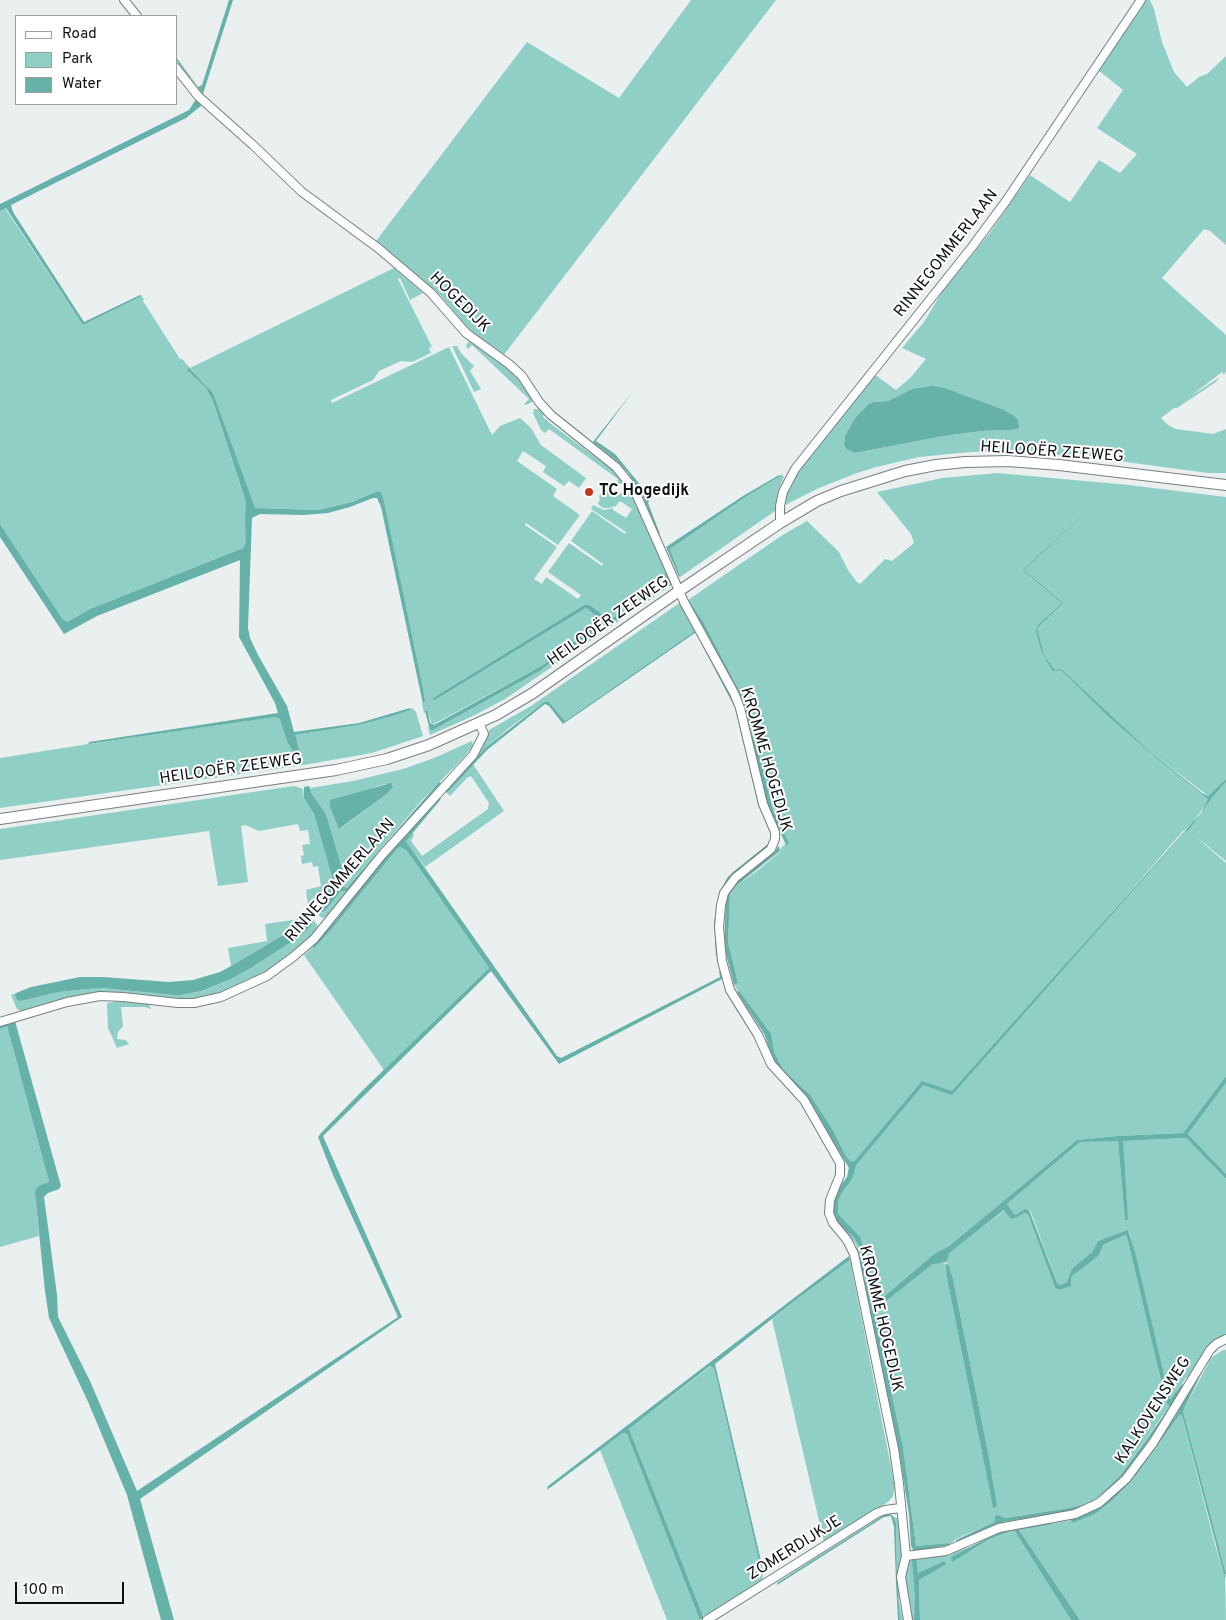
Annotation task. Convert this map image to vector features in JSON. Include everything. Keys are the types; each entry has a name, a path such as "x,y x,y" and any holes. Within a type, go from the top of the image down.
{"street":[{"path":"124,0 136,15"},
{"name":"RINNEGOMMERLAAN","path":"780,523 780,506 783,492 795,468 978,239 1006,201 1141,0"},
{"name":"HOGEDIJK","path":"178,71 198,96 253,144 302,192 378,248 431,293 466,333 509,364 522,376 539,402 551,415 616,467 630,483 637,496 679,591"},
{"name":"HEILOOËR ZEEWEG","path":"0,819 286,778 364,764 429,745 480,723 533,693 679,591 780,523 817,501 905,471 964,462 999,461 1059,465 1226,485"},
{"name":"KROMME HOGEDIJK","path":"679,591 737,701 763,804 776,836 775,843 770,849 735,878 724,893 721,905 720,927 722,961 730,990 758,1035 770,1064 804,1100 840,1163 840,1175 830,1200 829,1212 854,1254 894,1449 906,1556 901,1577 908,1620"},
{"name":"RINNEGOMMERLAAN","path":"0,1022 68,1002 100,996 194,1003 220,997 267,976 314,939 382,855 473,755 484,734 480,723"},
{"name":"KALKOVENSWEG","path":"906,1556 946,1551 999,1528 1075,1514 1099,1503 1118,1487 1153,1443 1210,1350 1216,1344 1226,1340"},
{"name":"ZOMERDIJKJE","path":"707,1620 877,1513 901,1508"}],"green space":[{"path":"691,0 776,0 503,356 472,333 441,296 376,241 527,42 619,98"},
{"path":"1145,0 1150,0 1154,9 1162,42 1174,72 1187,87 1199,77 1207,74 1226,56 1226,245 1210,231 1204,229 1162,278 1226,335 1226,371 1224,375 1222,372 1191,396 1220,377 1216,382 1161,418 1168,425 1176,429 1213,434 1226,429 1226,473 1208,473 1111,460 1016,451 971,452 919,457 876,467 819,488 783,506 783,500 796,472 874,374 896,390 911,377 926,359 902,348 924,322 942,292 989,234 1030,175 1070,202 1099,160 1120,173 1137,154 1097,128 1123,90 1098,70","holes":["945,388 1002,409 1011,430 982,431 944,436 855,453 844,445 845,436 873,402 888,401 912,389"]},
{"path":"5,208 83,325 142,296 143,301 180,359 190,368 394,268 423,293 410,300 400,278 398,279 432,347 429,348 431,353 412,362 401,361 379,371 373,380 331,400 332,403 449,347 492,435 500,426 520,418 531,428 541,445 586,478 579,488 569,481 564,486 543,472 546,466 523,451 517,461 557,489 553,496 580,515 558,545 526,523 525,525 557,547 534,579 542,584 546,577 578,599 581,595 548,572 569,543 602,566 603,564 571,541 592,511 625,534 626,532 591,509 593,505 604,510 613,508 613,510 626,518 632,509 620,501 616,506 608,508 603,508 598,504 599,496 608,487 618,495 627,489 633,492 673,584 505,699 430,735 427,725 430,730 433,730 538,672 603,625 613,623 669,584 666,581 610,620 584,605 433,698 435,700 586,608 602,621 543,665 432,725 428,711 424,713 422,704 425,701 423,688 381,492 378,491 352,502 318,510 254,508 213,393 190,369 188,371 206,388 213,401 246,502 246,545 243,548 90,609 67,622 62,618 0,524 0,211"},
{"path":"469,341 518,376 534,398 532,402 524,404 529,399 472,345 468,349 466,346"},
{"path":"452,346 457,346 474,366 470,371 481,389 474,392"},
{"path":"534,409 540,409 546,416 544,415 543,417 551,424 618,474 624,482 623,484 616,484 618,479 549,429 545,433 541,430 533,413"},
{"path":"997,473 1129,485 1226,497 1226,779 1208,796 1148,750 1208,799 1208,801 1191,825 1183,831 1052,981 1184,833 1189,830 1226,782 1226,861 1195,836 1226,863 1226,1076 1183,1133 1077,1140 949,1246 934,1254 880,1300 876,1301 872,1298 867,1281 864,1281 856,1245 841,1227 834,1208 847,1181 849,1167 802,1089 781,1071 760,1025 734,985 738,983 728,942 730,894 736,886 780,852 781,848 788,842 773,810 755,739 734,681 688,600 781,536 807,521 839,552 848,570 860,584 885,559 892,561 914,543 911,534 877,492 942,478"},
{"path":"782,474 784,477 778,491 775,511 680,577 670,549"},
{"path":"681,602 698,631 695,633 695,631 565,721 549,702 544,702 475,757 484,743 489,730 531,706"},
{"path":"412,708 416,712 423,736 372,753 298,766 0,808 0,758 276,717 280,718 287,742 292,750 294,763 295,735 358,725"},
{"path":"472,741 473,745 464,757 422,800 348,887 345,887 342,868 326,814 310,788 353,781 403,769","holes":["385,784 393,787 387,794 340,829 372,788"]},
{"path":"473,764 504,811 425,867 406,841 412,832 414,835 411,841 422,856 488,809 489,803 471,776 450,796 447,793"},
{"path":"294,786 303,789 304,798 314,814 334,881 334,885 316,907 322,913 341,891 345,890 348,893 328,917 322,918 308,906 306,890 321,886 318,866 313,867 312,862 302,864 301,856 304,855 302,845 310,844 308,830 300,831 298,824 259,831 245,825 241,826 248,882 218,886 209,831 0,860 0,829"},
{"path":"400,847 406,850 489,968 384,1070 304,955 331,930"},
{"path":"306,918 295,928 231,966 228,948 267,941 265,924"},
{"path":"311,918 317,924 318,931 277,967 225,994 190,1001 123,994 23,1012 17,1009 11,995 16,993 21,1001 59,992 101,988 173,995 203,991 246,971 301,936 312,925"},
{"path":"123,1001 148,1003 151,1009 145,1007 121,1007 123,1026 118,1032 117,1039 126,1040 129,1044 117,1048 108,1028 107,1003"},
{"path":"7,1026 49,1182 40,1185 35,1195 39,1236 0,1247 0,1029"},
{"path":"1226,1083 1226,1174 1188,1134"},
{"path":"1186,1138 1226,1179 1226,1337 1190,1377 1186,1378 1170,1401 1129,1231 1098,1241 1092,1252 1073,1269 1067,1282 1062,1285 1057,1283 1030,1210 1025,1209 1015,1215 1007,1204 1080,1142 1118,1140 1125,1219 1127,1220 1122,1141"},
{"path":"1005,1210 1009,1217 1024,1213 1028,1214 1055,1288 1058,1290 1070,1286 1071,1277 1097,1256 1103,1245 1125,1235 1164,1393 1171,1407 1165,1417 1163,1415 1120,1476 1086,1504 1005,1518 998,1515 995,1516 994,1522 956,1539 949,1545 948,1543 916,1546 903,1447 875,1315 882,1302 882,1304 933,1264 940,1262 947,1264 948,1253","holes":["947,1265 949,1266 987,1447 993,1508 947,1279"]},
{"path":"850,1260 895,1487 893,1496 888,1502 824,1542 772,1319"},
{"path":"1226,1350 1226,1574 1183,1411 1211,1358"},
{"path":"711,1366 714,1368 760,1565 762,1565 763,1578 759,1583 710,1614 702,1616 629,1429"},
{"path":"1180,1414 1182,1415 1214,1541 1224,1575 1226,1574 1226,1620 1080,1620 1019,1530 1071,1520 1072,1522 1095,1514 1114,1499 1135,1477"},
{"path":"623,1433 627,1434 699,1618 696,1620 667,1620 600,1450"},
{"path":"894,1517 898,1518 902,1557 899,1601 903,1620 900,1620 897,1577 896,1524"},
{"path":"1014,1530 1071,1620 920,1620 919,1580 944,1561 918,1573 917,1561 914,1620 909,1620 904,1583 908,1560 948,1554 972,1546 952,1557"}],"water":[{"path":"229,0 233,0 203,94 178,63 178,60 198,87 202,85"},
{"path":"196,99 202,105 186,118 11,205 13,212 84,322 140,295 142,296 83,325 6,208 0,211 0,204 189,110"},
{"path":"189,368 213,393 255,508 318,510 352,502 378,491 381,492 384,502 423,688 425,701 423,704 381,507 377,498 328,513 304,515 260,514 252,518 248,628 250,638 258,655 287,706 294,732 359,723 410,708 410,710 358,725 295,735 302,761 301,764 294,763 292,750 287,742 280,719 276,717 88,744 89,742 278,713 275,703 239,637 240,560 97,616 64,634 0,537 0,524 62,618 67,622 90,609 243,548 246,543 246,502 213,401 206,388 187,370"},
{"path":"933,386 945,388 1002,409 1018,420 1019,428 944,436 855,453 844,445 845,436 856,417 868,405 873,402 888,401 912,389"},
{"path":"634,390 596,441 615,454 638,482 649,501 648,503 659,535 643,497 629,474 617,461 593,442"},
{"path":"779,475 670,549 679,577 666,547 743,496"},
{"path":"1096,502 1024,570 1063,603 1037,628 1044,656 1055,670 1061,669 1148,750 1202,793 1208,796 1226,779 1226,782 1189,830 1184,833 952,1095 923,1085 856,1165 852,1179 838,1201 838,1214 860,1237 864,1249 866,1274 862,1274 859,1246 854,1237 841,1227 832,1210 834,1199 847,1177 849,1168 809,1101 800,1089 777,1068 765,1035 737,992 739,991 771,1034 774,1052 783,1070 810,1095 832,1129 845,1155 850,1161 854,1162 922,1081 952,1091 1201,813 1208,799 1161,762 1107,715 1061,670 1053,671 1044,657 1041,650 1036,631 1037,626 1062,603 1023,570"},
{"path":"667,573 671,581 669,584 613,623 603,625 538,672 430,730 425,711 428,711 430,723 434,725 543,665 602,621 586,608 435,700 433,698 584,605 589,605 610,620 665,582 663,575"},
{"path":"687,601 689,601 703,622 747,706 773,810 789,843 786,845 766,801 747,716 739,693 699,619"},
{"path":"695,631 695,633 563,724 549,706 545,704 487,750 447,793 444,790 484,749 544,702 549,702 565,721"},
{"path":"700,641 737,710 758,798 772,837 768,846 731,876 720,893 715,930 718,955 716,956 714,922 719,894 727,878 768,844 771,835 758,804 735,708"},
{"path":"439,782 441,783 349,891 341,891 325,911 320,913 316,907 334,883 314,814 304,798 304,787 309,786 312,794 326,814 342,868 344,886 347,888"},
{"path":"391,783 393,787 387,794 339,829 330,806 330,800"},
{"path":"438,796 441,799 406,841 557,1056 561,1058 720,977 719,971 721,971 722,979 559,1064 491,971 323,1136 402,1317 140,1499 174,1620 161,1620 127,1495 89,1404 49,1318 35,1194 36,1189 40,1185 49,1182 7,1026 0,1029 0,1027 15,1021 61,1186 44,1197 57,1295 58,1317 90,1381 137,1491 398,1317 333,1175 318,1137 363,1090 489,968 406,850 400,847 331,930 314,948 312,946 336,920 365,880"},
{"path":"779,846 780,851 736,886 730,894 728,942 738,983 734,985 724,946 726,898 732,885 770,856"},
{"path":"306,918 312,925 301,936 246,971 202,991 173,995 102,988 59,992 21,1001 17,1000 15,995 31,987 80,977 169,982 193,980 220,972 231,966 295,928"},
{"path":"1226,1076 1226,1083 1188,1134 1226,1174 1226,1179 1186,1138 1123,1141 1128,1220 1125,1220 1118,1141 1080,1142 1007,1204 1015,1215 1025,1209 1029,1210 1057,1283 1061,1285 1067,1282 1072,1269 1092,1252 1098,1241 1128,1230 1135,1252 1170,1400 1182,1384 1184,1387 1171,1407 1168,1405 1164,1393 1125,1235 1103,1245 1098,1256 1071,1277 1071,1286 1059,1290 1055,1288 1028,1214 1024,1213 1013,1219 1004,1210 949,1253 947,1262 933,1264 885,1302 881,1303 875,1315 903,1447 916,1546 948,1543 949,1545 924,1550 913,1550 899,1450 864,1281 867,1281 872,1298 876,1301 880,1300 934,1254 949,1246 1077,1140 1183,1133"},
{"path":"849,1256 850,1260 715,1364 762,1565 760,1565 714,1368 710,1366 629,1429 704,1619 696,1620 699,1618 627,1434 623,1433 547,1490 548,1486"},
{"path":"946,1264 949,1266 953,1279 987,1447 997,1506 993,1508 947,1279"},
{"path":"1202,1368 1203,1370 1183,1411 1226,1574 1224,1575 1182,1415 1180,1414 1135,1477 1114,1499 1095,1514 1072,1523 1071,1520 1092,1510 1143,1460 1175,1417"},
{"path":"1164,1415 1165,1417 1127,1471 1111,1487 1085,1506 1067,1512 1003,1522 956,1542 956,1540 994,1522 995,1516 998,1515 1005,1518 1086,1504 1120,1476"},
{"path":"890,1514 894,1517 896,1524 900,1620 898,1620 894,1527 891,1516 884,1517 777,1585 777,1583 884,1515"},
{"path":"1053,1524 1019,1530 1080,1620 1071,1620 1014,1530 990,1539 952,1562 951,1557 997,1533 1014,1528"},
{"path":"914,1558 917,1561 918,1573 944,1561 946,1564 919,1580 920,1620 914,1620 915,1596 912,1559"}],"place":[{"name":"TC Hogedijk","path":"589,492"}]}
